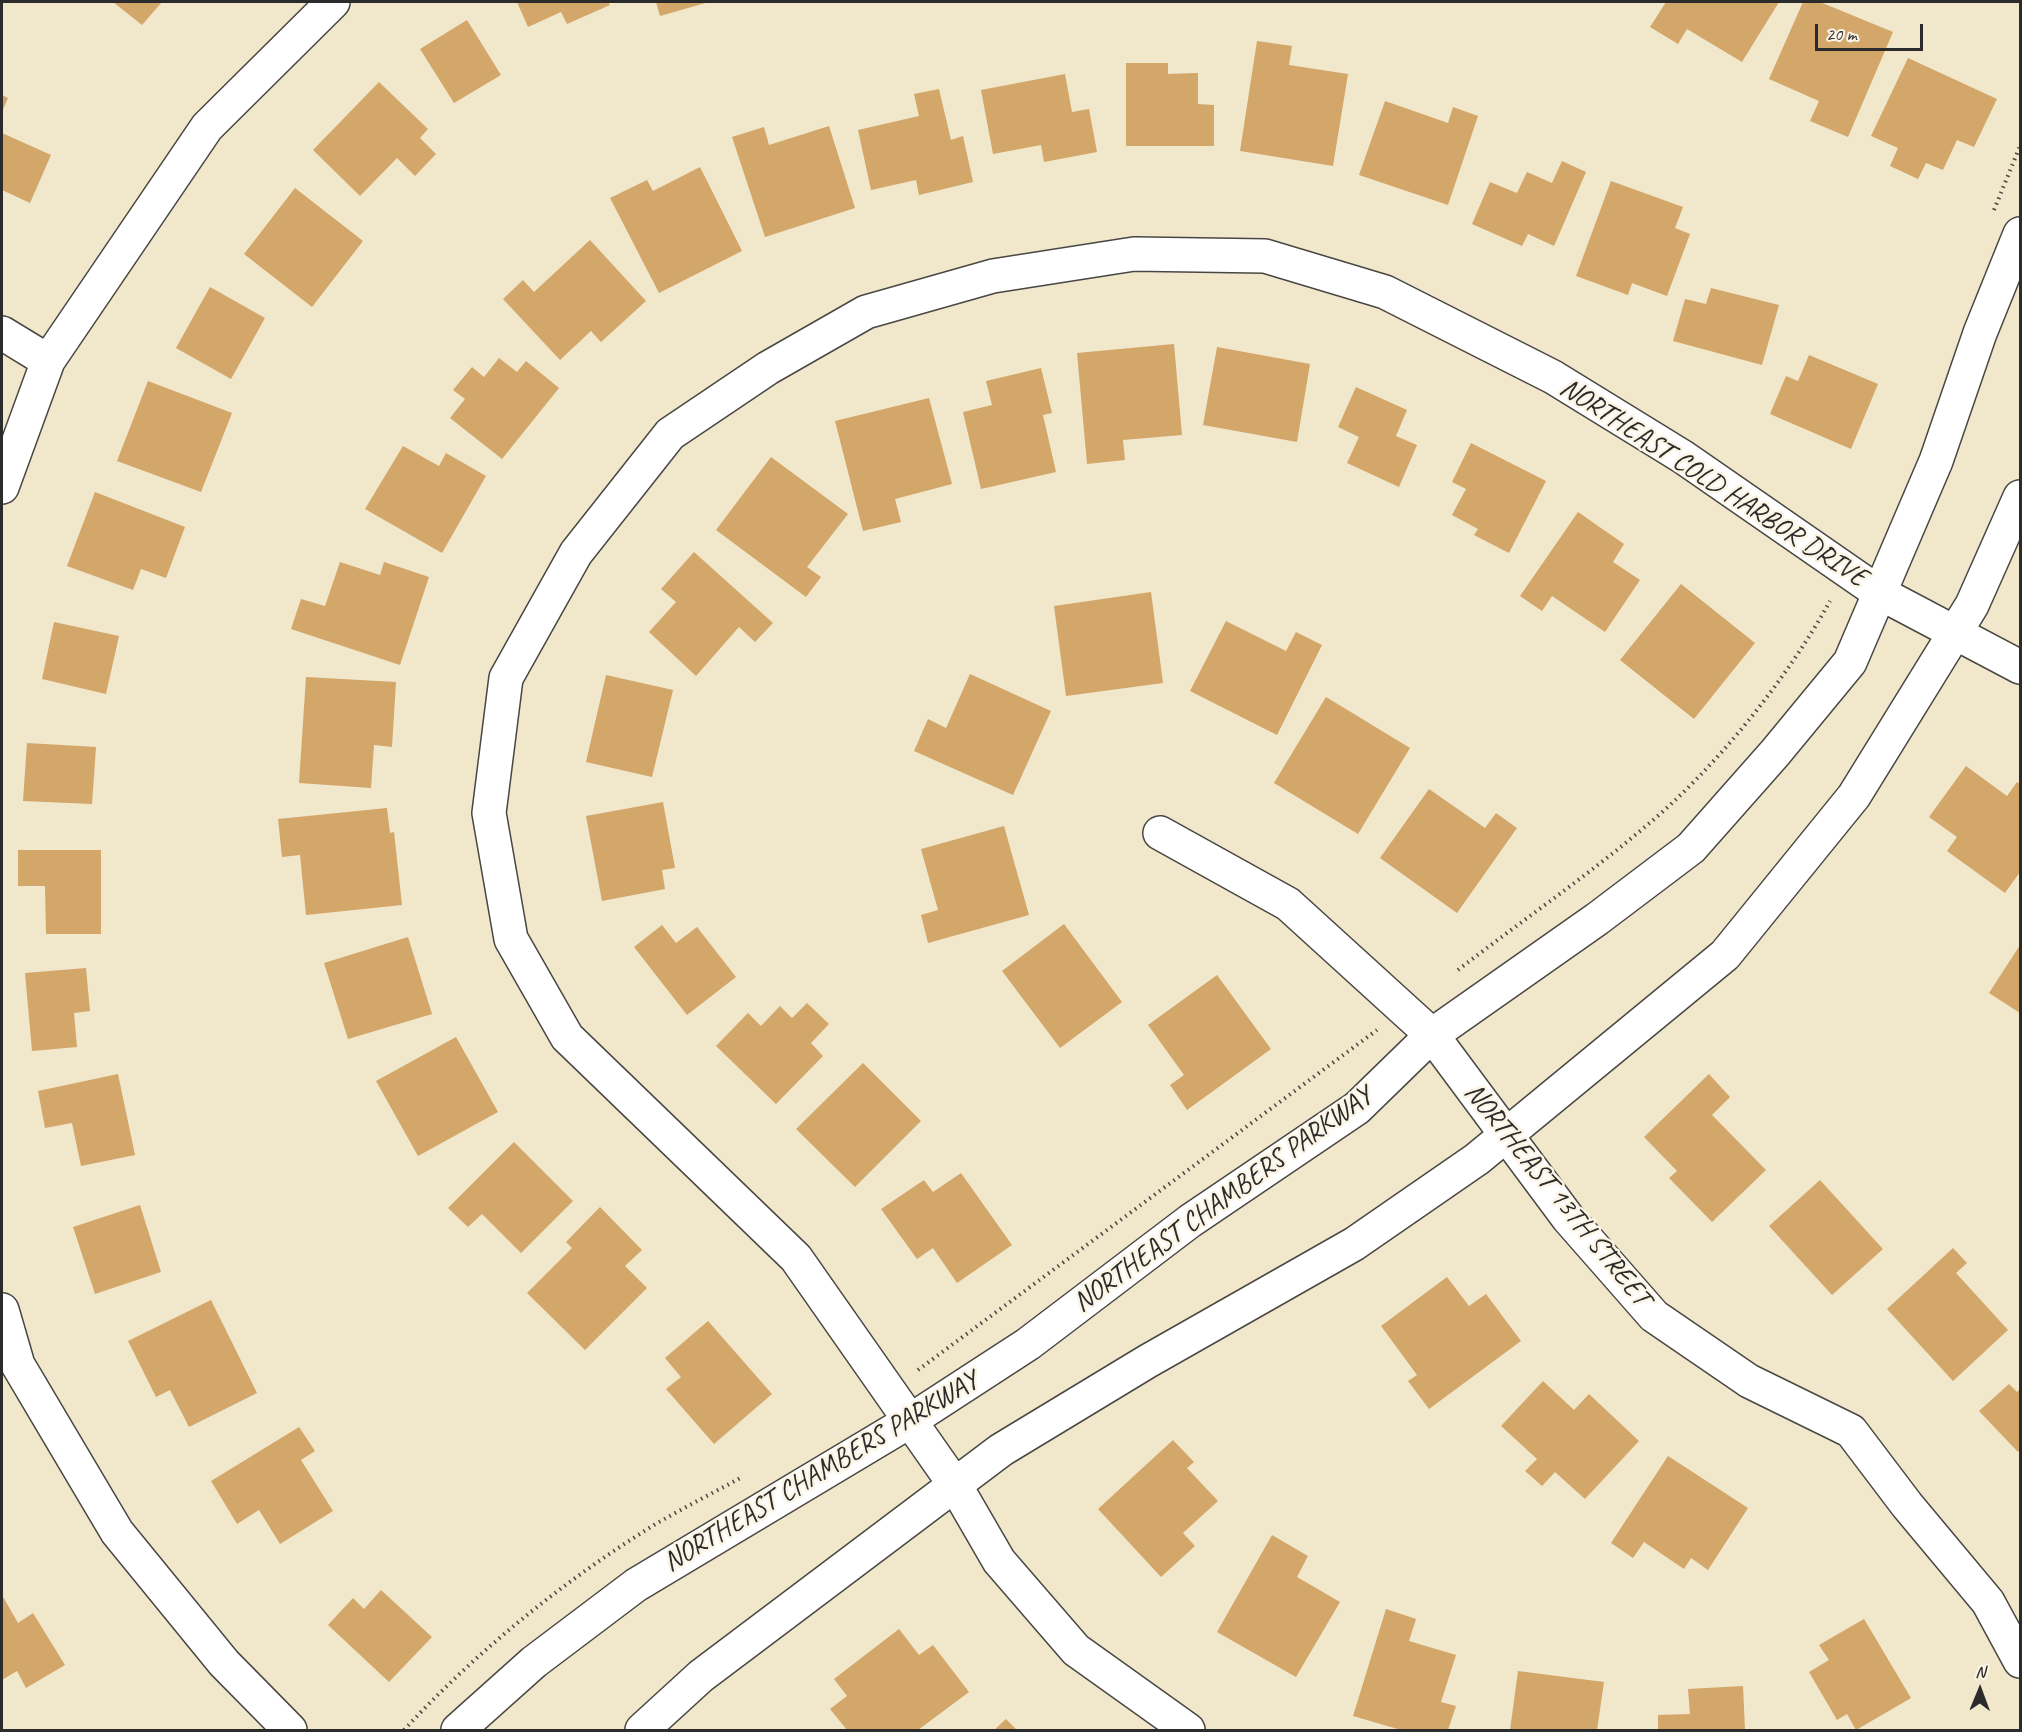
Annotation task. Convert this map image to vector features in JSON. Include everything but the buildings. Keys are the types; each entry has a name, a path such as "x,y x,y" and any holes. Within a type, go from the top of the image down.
{"street":[{"path":"2,487 48,361 207,127 333,2"},
{"name":"NORTHEAST CHAMBERS PARKWAY","path":"458,1731 534,1662 636,1585 910,1420 1028,1344 1190,1221 1357,1108 1432,1035 1597,919 1691,848 1775,753 1850,662 1936,460 1980,333 2020,234"},
{"name":"NORTHEAST COLD HARBOR DRIVE","path":"1188,1731 1076,1650 999,1562 955,1485 796,1258 567,1037 511,939 489,813 506,678 576,553 670,434 768,368 866,312 993,276 1134,254 1265,256 1385,292 1554,377 1683,457 1878,592 2020,667"},
{"path":"2,333 48,361"},
{"path":"642,1731 701,1676 1001,1450 1148,1361 1354,1244 1477,1159 1505,1134 1557,1096 1725,956 1854,796 1972,605 2020,497"},
{"name":"NORTHEAST 13TH STREET","path":"1160,833 1288,904 1432,1035 1568,1218 1654,1316 1749,1381 1851,1431 1988,1602 2020,1661"},
{"path":"2,1310 18,1365 117,1532 224,1663 290,1731"}],"path":[{"path":"1994,211 2020,146"},
{"path":"1455,973 1647,825 1696,778 1754,713 1784,672 1827,608 1847,571"},
{"path":"889,1390 1404,1010"},
{"path":"404,1731 436,1695 541,1603 656,1525 748,1474"}]}
